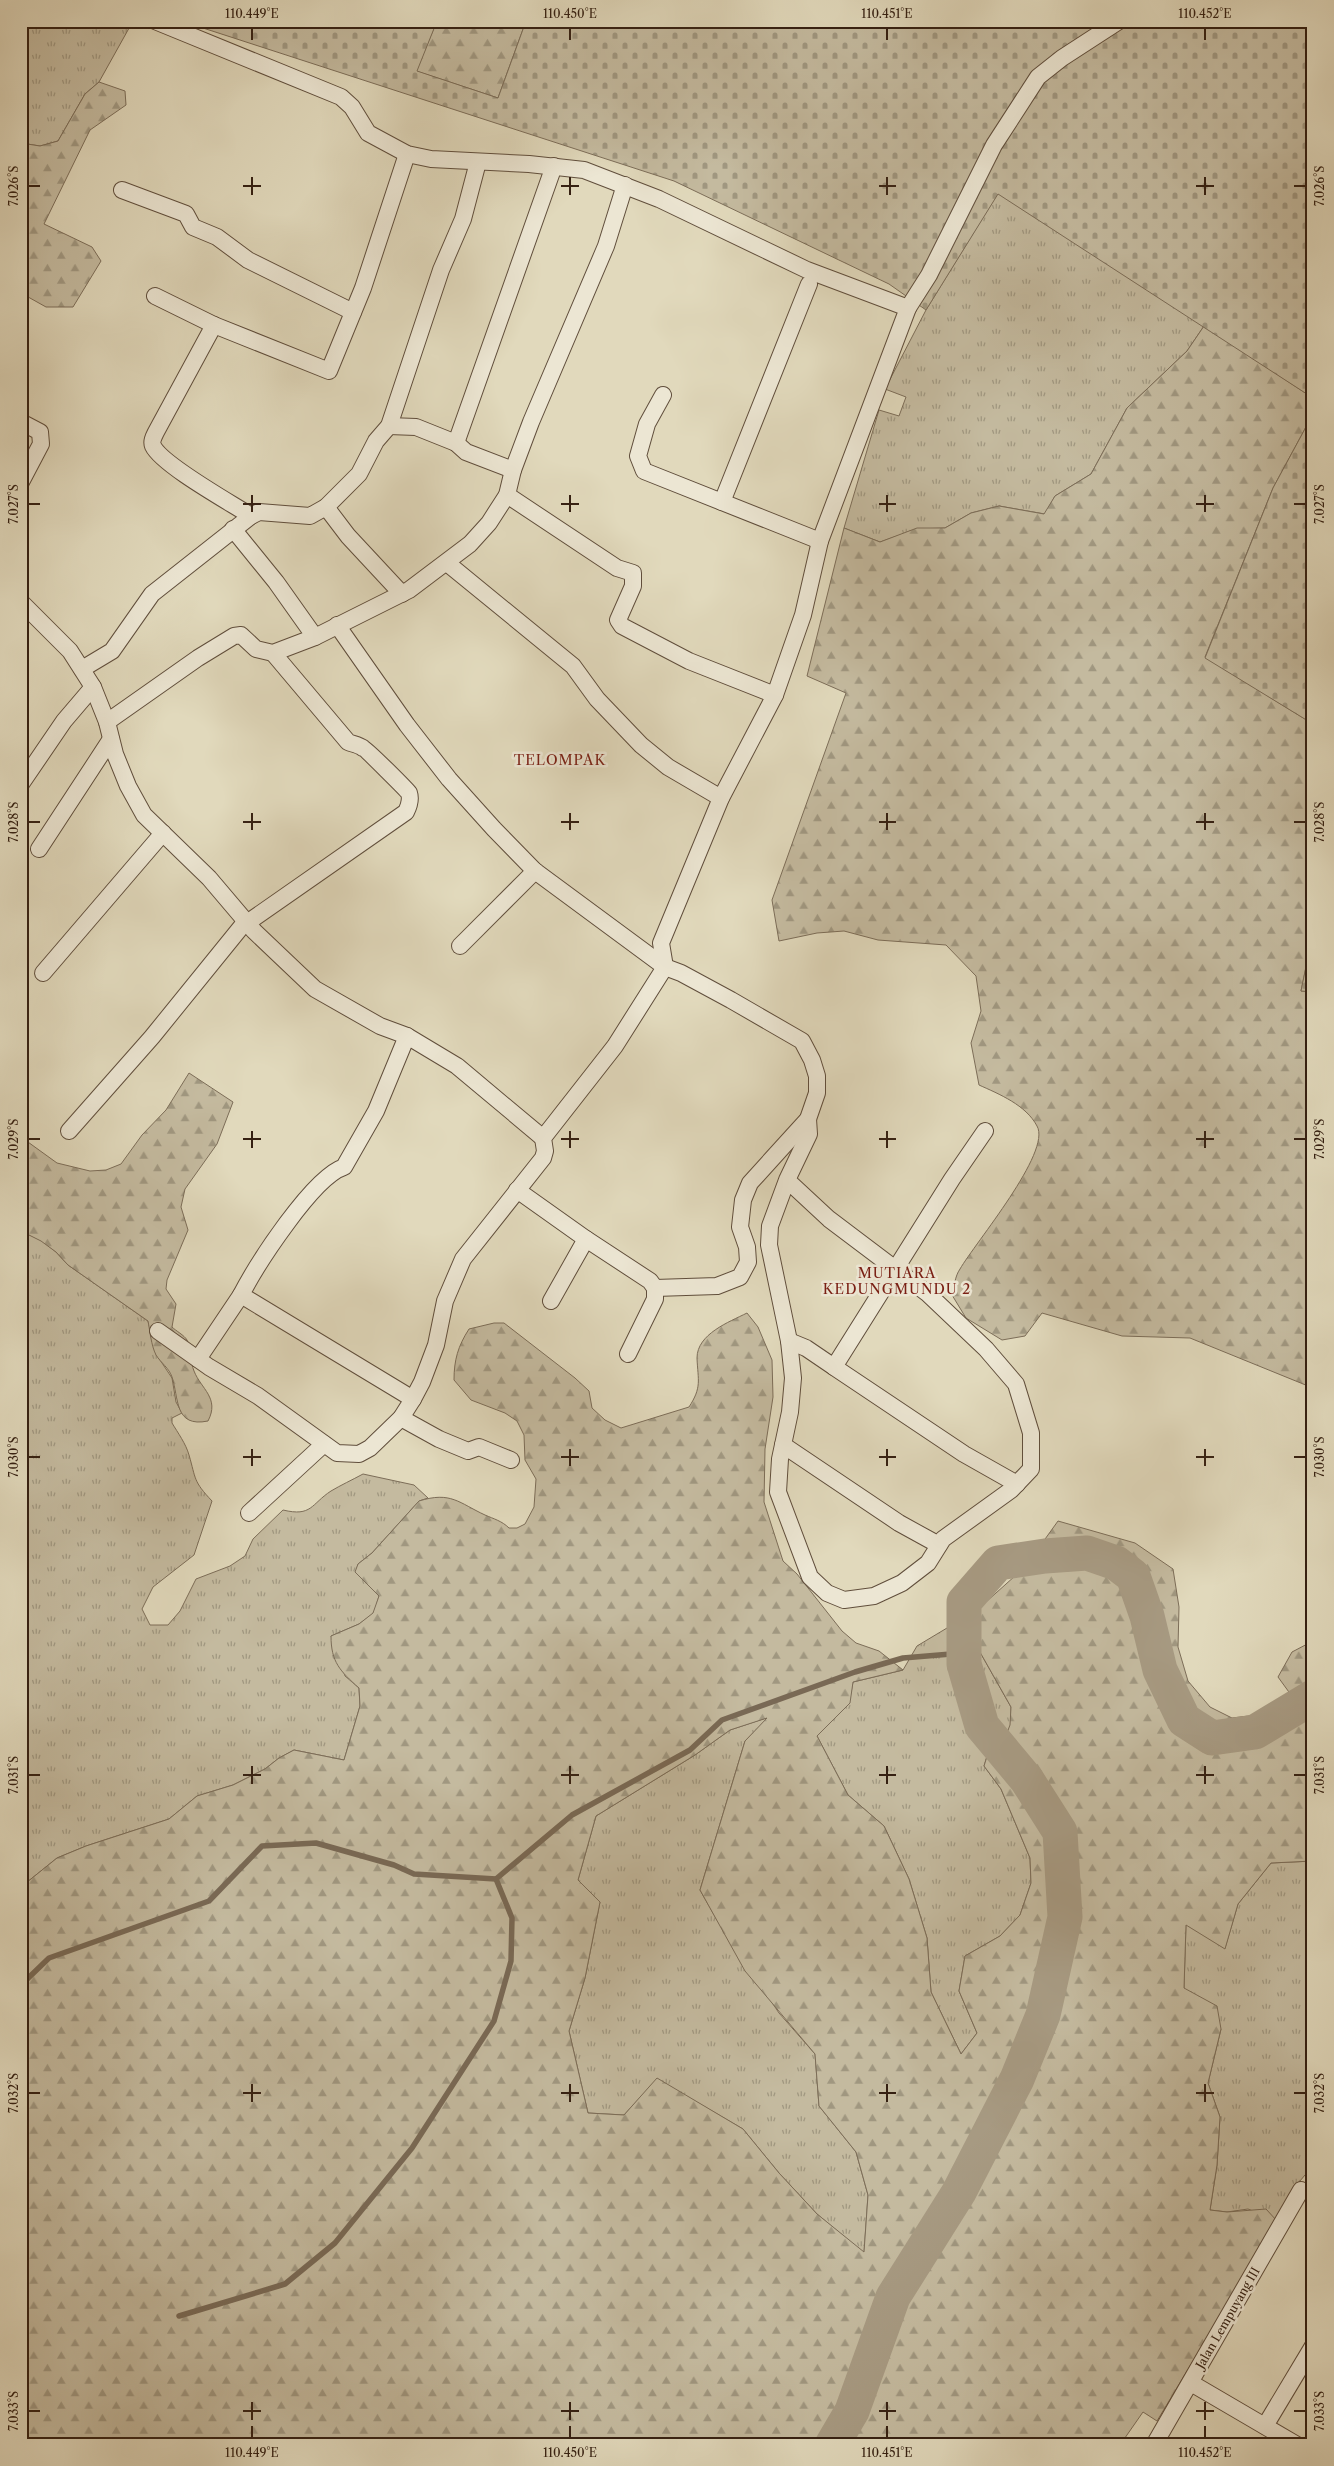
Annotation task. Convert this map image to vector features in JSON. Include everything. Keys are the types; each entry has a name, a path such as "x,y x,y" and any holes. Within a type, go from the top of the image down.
{"street":[{"path":"154,21 341,96 352,107 368,133 407,154 431,159 462,159 478,162 554,166 584,170 625,185 744,239 772,255 908,308"},
{"path":"543,1138 616,1046 665,967 661,943 721,798 775,695 802,615 820,541 908,308 929,275 994,146 1038,78 1062,58 1119,21"},
{"path":"155,296 214,325 329,371 354,312 407,154"},
{"path":"82,669 112,650 152,594 251,516 259,512 310,516 326,507 359,474 376,441 389,426 442,270 463,219 478,162"},
{"path":"456,443 554,166"},
{"path":"107,722 198,658 234,636 241,635 256,649 273,653 315,637 402,594 470,544 507,495 513,470 606,246 625,185"},
{"path":"122,190 186,214 193,228 217,237 248,260 354,312"},
{"path":"722,502 809,284"},
{"path":"214,325 152,439 153,446 183,473 251,516"},
{"path":"664,395 647,424 638,456 644,471 820,541"},
{"path":"21,422 40,432 41,444 21,482"},
{"path":"389,426 416,427 456,443 466,452 513,470"},
{"path":"507,495 617,568 633,573 633,586 618,620 622,626 688,661 775,695"},
{"path":"326,507 348,536 402,594"},
{"path":"232,530 276,582 315,637"},
{"path":"447,562 573,666 597,699 641,745 668,767 721,798"},
{"path":"21,602 70,650 93,687 107,722 128,786 144,815 209,878 246,922 315,989 380,1026 407,1036 457,1066 543,1138 545,1151 543,1158 463,1259 445,1301 436,1345 413,1399 401,1418 370,1448 359,1454 337,1454 258,1396 198,1359 158,1331"},
{"path":"337,625 449,779 534,871 665,967 681,973 731,1000 802,1041 817,1076 817,1093 808,1119 809,1134 787,1180 770,1226 768,1245 788,1341 793,1378 790,1412 782,1444 778,1492 810,1577 827,1593 844,1600 874,1596 902,1583 928,1563 943,1539 986,1509 1017,1484 1031,1469 1032,1433 1016,1384 986,1349 927,1293 829,1219 787,1180"},
{"path":"69,1130 152,1037 246,922 406,812 410,804 410,795 405,786 377,762 365,748 348,742 273,653"},
{"path":"21,784 64,721 93,687"},
{"path":"39,849 111,739"},
{"path":"43,974 163,833"},
{"path":"460,946 534,871"},
{"path":"198,1359 241,1294 253,1272 306,1199 335,1170 344,1167 376,1111 407,1036"},
{"path":"655,1288 717,1286 740,1277 748,1262 747,1247 740,1227 743,1200 750,1183 808,1119"},
{"path":"834,1367 896,1271 952,1178 986,1132"},
{"path":"517,1190 650,1281 655,1288 655,1299 628,1354"},
{"path":"551,1301 586,1239"},
{"path":"241,1294 413,1399"},
{"path":"788,1341 806,1348 972,1458 1017,1484"},
{"path":"401,1418 439,1440 468,1451 479,1447 511,1460"},
{"path":"249,1513 324,1444"},
{"path":"782,1444 899,1523 939,1545"},
{"name":"Jalan Lempuyang III","path":"1154,2445 1191,2384 1301,2190"},
{"path":"1265,2426 1313,2346"},
{"path":"1191,2384 1297,2445"}],"green space":[{"path":"21,21 133,21 99,82 85,94 58,141 40,146 21,143"},
{"path":"206,21 437,21 417,71 498,98 526,21 1313,21 1313,398 998,194 926,310 889,284 674,181 203,28"},
{"path":"437,21 526,21 498,98 416,71"},
{"path":"99,82 125,91 126,105 90,130 44,224 92,247 101,261 73,307 46,307 21,293 21,143 40,146 58,141 85,94"},
{"path":"998,193 1204,326 1187,351 1127,408 1091,474 1055,496 1045,514 999,506 971,513 945,528 917,529 880,542 844,528 879,410 899,416 906,397 885,389 926,310"},
{"path":"1204,326 1313,398 1313,414 1273,488 1205,657 1313,724 1313,934 1301,991 1313,992 1313,1388 1190,1338 1122,1336 1042,1313 1025,1336 1002,1340 966,1318 952,1295 957,1275 968,1256 1010,1198 1033,1156 1039,1139 1037,1126 1026,1112 1011,1101 979,1085 971,1043 981,1011 976,976 946,945 878,940 844,931 817,933 779,941 772,900 846,693 807,676 844,528 880,542 917,528 945,528 971,513 999,506 1044,514 1055,496 1091,474 1127,408 1187,351"},
{"path":"1313,414 1313,724 1205,658 1273,488"},
{"path":"1313,934 1313,992 1301,991 1312,937"},
{"path":"189,1073 233,1102 217,1144 185,1189 181,1207 188,1230 167,1280 166,1289 176,1304 172,1327 187,1340 194,1371 211,1400 211,1413 208,1421 197,1422 189,1420 180,1410 171,1374 154,1351 148,1321 68,1265 56,1252 41,1241 21,1231 21,1137 57,1163 90,1171 106,1170 121,1164 142,1135 166,1110"},
{"path":"21,1231 41,1240 68,1265 148,1321 156,1354 172,1378 176,1402 182,1413 172,1418 172,1423 186,1447 198,1484 212,1501 194,1555 153,1587 142,1609 150,1625 168,1625 180,1611 196,1579 230,1566 245,1556 253,1539 283,1510 300,1512 306,1510 331,1491 363,1474 414,1485 428,1498 419,1501 372,1553 358,1564 356,1572 379,1596 374,1613 359,1624 331,1636 345,1676 359,1688 360,1706 344,1760 294,1750 279,1758 265,1769 233,1785 197,1796 169,1819 86,1846 57,1858 21,1887"},
{"path":"747,1313 758,1327 772,1360 773,1397 765,1449 764,1502 783,1561 797,1574 842,1631 856,1643 879,1651 903,1670 853,1682 850,1703 817,1736 848,1795 884,1826 909,1879 927,1938 931,1992 961,2054 977,2033 959,1991 965,1956 1000,1936 1020,1915 1031,1883 1030,1858 1001,1789 984,1766 989,1750 1005,1738 1010,1725 1011,1707 976,1645 977,1610 1025,1567 1058,1521 1135,1543 1173,1569 1179,1607 1178,1647 1188,1681 1210,1707 1232,1718 1265,1714 1294,1699 1278,1677 1292,1652 1313,1641 1313,1861 1271,1863 1238,1904 1225,1949 1186,1925 1184,1988 1217,2006 1221,2029 1208,2083 1220,2117 1217,2165 1210,2210 1227,2212 1266,2209 1277,2221 1157,2421 1143,2412 1120,2445 21,2445 21,1887 57,1858 86,1846 169,1819 197,1796 233,1785 265,1769 279,1758 294,1750 344,1760 360,1706 359,1688 338,1665 331,1645 331,1636 359,1624 373,1613 379,1596 355,1572 358,1564 372,1553 419,1501 439,1497 454,1500 501,1522 509,1528 517,1528 525,1524 534,1507 536,1479 525,1460 524,1435 517,1421 505,1413 471,1400 454,1380 457,1353 469,1329 494,1323 504,1323 575,1378 589,1391 592,1408 605,1420 621,1428 689,1407 698,1389 697,1358 702,1342 715,1330","holes":["767,1718 745,1741 700,1890 745,1971 815,2054 819,2106 856,2152 868,2195 864,2252 817,2214 779,2173 743,2129 657,2078 624,2115 588,2113 569,2031 585,1978 600,1902 578,1880 596,1816 695,1755 730,1730"]},
{"path":"977,1610 976,1645 1011,1707 1011,1725 1005,1738 989,1750 984,1766 1001,1789 1030,1858 1031,1883 1020,1915 1000,1936 965,1956 959,1991 977,2033 961,2054 931,1992 927,1938 909,1879 884,1826 848,1795 817,1736 849,1703 853,1682 903,1670 917,1646"},
{"path":"769,1717 745,1741 700,1890 717,1920 779,2013 815,2054 819,2106 856,2152 868,2195 864,2253 817,2214 779,2173 743,2129 657,2079 624,2115 588,2113 569,2031 585,1978 600,1902 578,1880 596,1816 695,1755 730,1730"},
{"path":"1313,1861 1313,2176 1305,2175 1289,2194 1277,2221 1248,2209 1227,2212 1210,2210 1217,2165 1220,2117 1208,2083 1221,2029 1184,1988 1186,1924 1225,1948 1238,1904 1271,1863"}],"waterway":[{"path":"832,2445 852,2411 893,2297 959,2192 1017,2079 1043,2015 1065,1917 1060,1832 1027,1780 982,1726 964,1664 964,1602 998,1563 1045,1556 1087,1553 1116,1563 1133,1576 1147,1616 1160,1670 1184,1720 1212,1738 1255,1732 1313,1697"},
{"path":"21,1985 49,1958 209,1901 262,1846 316,1843 394,1865 414,1874 496,1879 572,1815 690,1750 722,1720 855,1672 903,1658 963,1653"},
{"path":"179,2316 285,2284 335,2243 412,2148 494,2021 511,1961 512,1918 496,1879"}],"district":[{"name":"TELOMPAK","path":"560,760"},
{"name":"MUTIARA KEDUNGMUNDU 2","path":"897,1282"}]}
